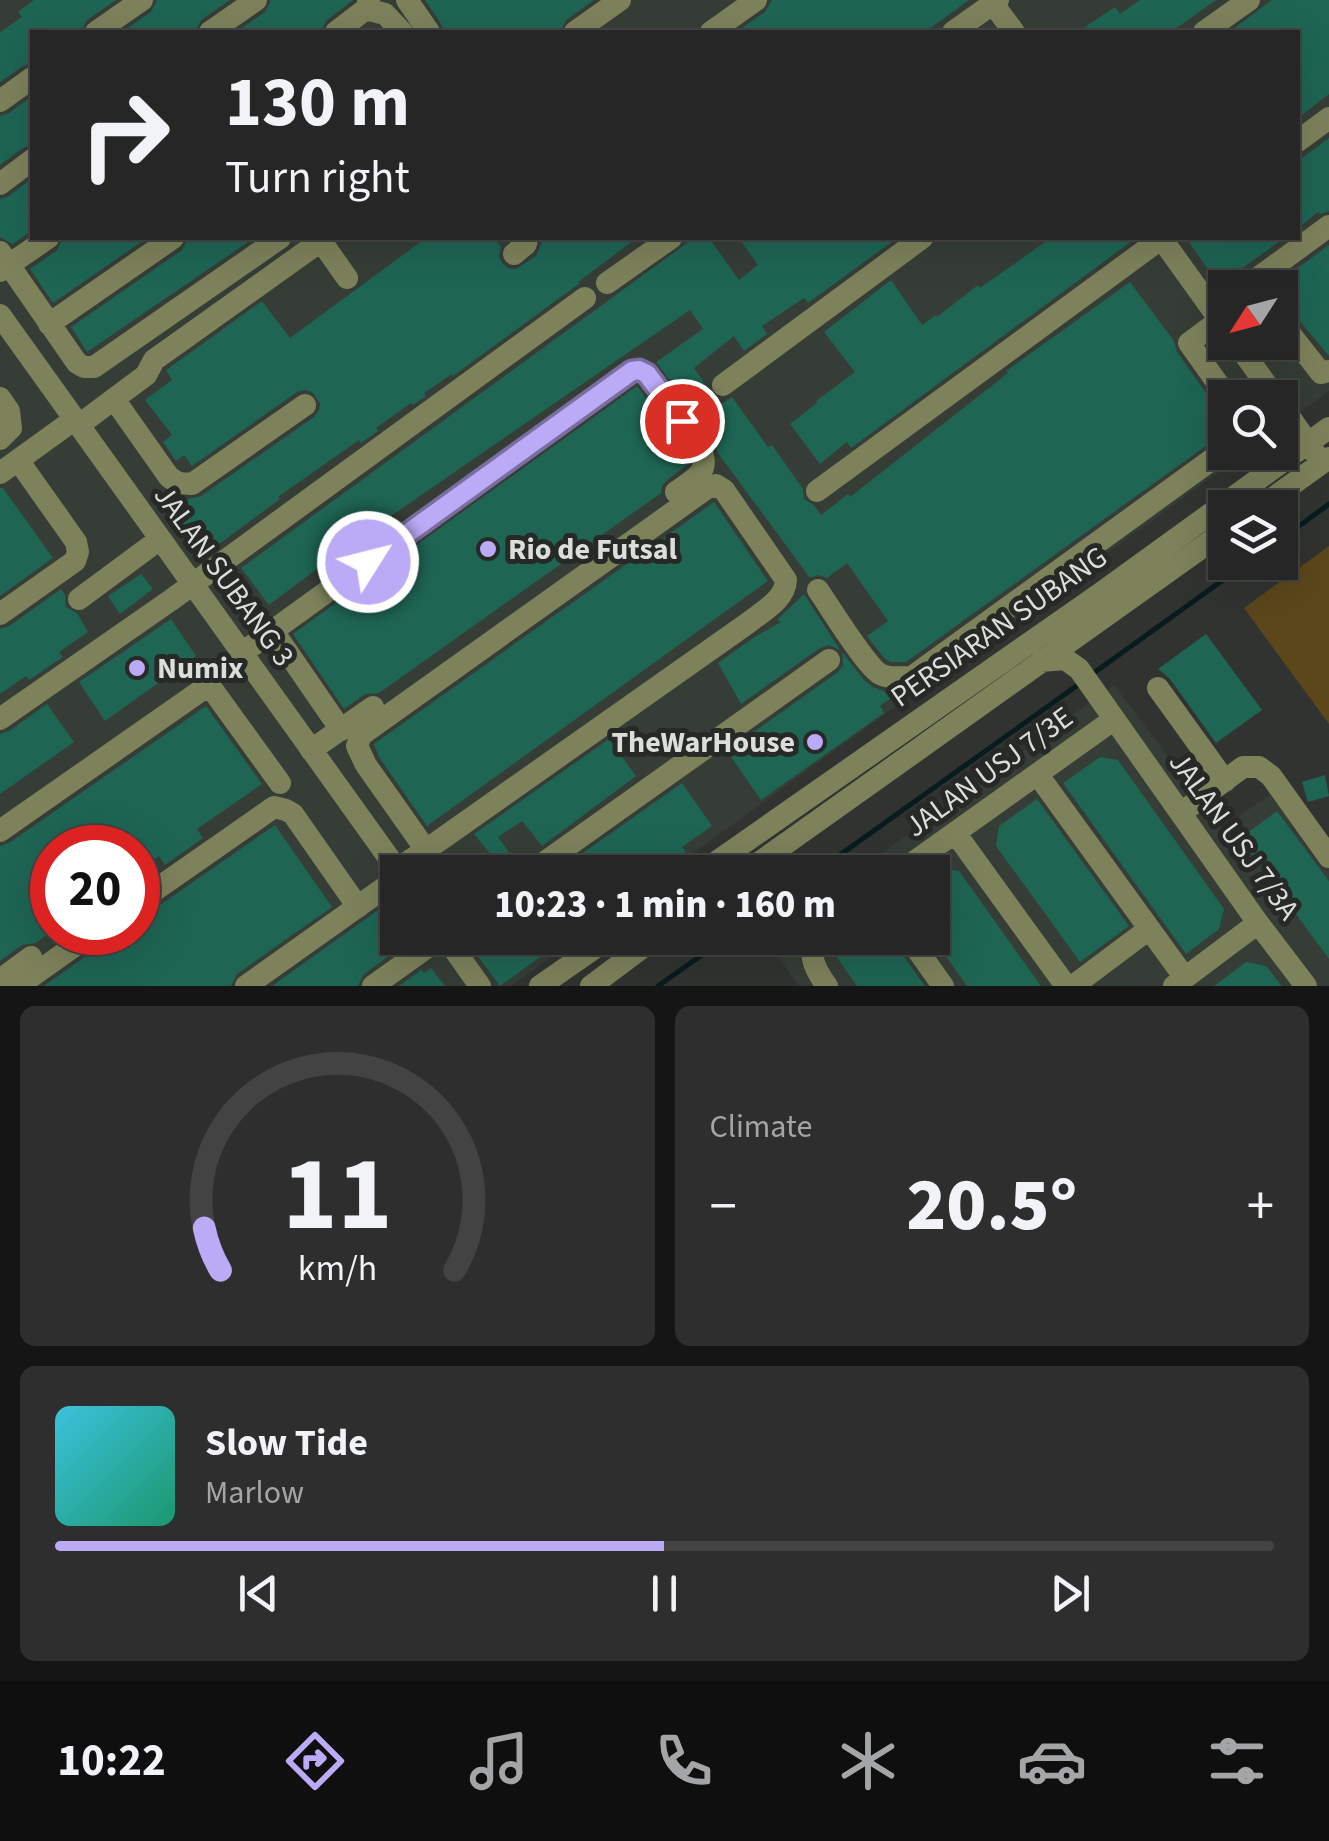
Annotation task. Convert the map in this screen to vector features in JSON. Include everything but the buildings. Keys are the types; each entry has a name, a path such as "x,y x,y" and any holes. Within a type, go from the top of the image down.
{"street":[{"path":"99,30 142,0"},
{"path":"213,30 256,0"},
{"path":"407,0 428,30"},
{"path":"578,30 620,0"},
{"path":"714,30 756,0"},
{"path":"1207,30 1249,0"},
{"path":"957,30 994,1 1013,30"},
{"path":"338,30 367,5 386,14 400,30"},
{"path":"0,101 30,79"},
{"path":"1300,140 1329,118"},
{"path":"0,184 30,162"},
{"path":"1271,270 1329,226"},
{"path":"44,240 3,263 76,363 84,368 94,367 277,240"},
{"path":"50,324 169,240"},
{"path":"0,614 75,562 78,552 76,542 9,467 114,399 146,375 154,360 322,240"},
{"path":"324,240 348,278"},
{"path":"607,283 667,240"},
{"path":"723,385 919,240"},
{"path":"818,491 1159,240"},
{"path":"1164,240 1208,298"},
{"path":"0,719 585,298"},
{"name":"JALAN SUBANG 3","path":"0,315 242,652 301,766 382,855"},
{"path":"1208,327 1190,343 1216,380"},
{"path":"1298,344 1320,373 1329,371"},
{"path":"160,867 301,766 342,730 699,476 705,458 647,374 632,371 242,652"},
{"path":"0,398 9,412 12,428 0,439"},
{"path":"114,399 170,477 178,483 192,484 306,406"},
{"name":"PERSIARAN SUBANG","path":"726,855 1329,428"},
{"path":"1284,490 1326,460 1298,429"},
{"path":"818,590 880,674 912,677 1208,462"},
{"path":"420,855 748,623 786,590 786,580 724,490 716,486 707,488 361,735 357,746 366,765 426,850"},
{"path":"79,598 160,539"},
{"name":"PERSIARAN SUBANG","path":"770,855 1208,544"},
{"path":"1078,669 1079,641 1097,622"},
{"path":"273,630 342,730"},
{"path":"1040,660 1065,659 1078,669"},
{"path":"555,855 828,660"},
{"name":"JALAN USJ 7/3A","path":"1078,669 1306,986"},
{"path":"0,831 206,688 212,689 301,766"},
{"path":"1158,688 1225,781"},
{"name":"JALAN USJ 7/3E","path":"925,855 1038,775 1107,710"},
{"path":"1181,813 1243,767 1260,768 1321,827 1329,856"},
{"path":"1038,775 1149,930 1180,982 1258,923"},
{"path":"160,887 274,807 293,814 358,907"},
{"path":"956,834 1069,986 1149,930"},
{"path":"246,986 380,888"},
{"path":"0,980 35,955"},
{"path":"18,986 62,955"},
{"path":"373,986 418,955"},
{"path":"456,955 480,986"},
{"path":"540,986 585,955"},
{"path":"591,986 633,955"},
{"path":"812,955 826,986"},
{"path":"921,955 944,986"}],"shaded area":[{"path":"0,0 1329,0 1329,391 1298,414 1298,380 1208,380 1208,470 1222,470 690,855 380,855 380,955 554,955 511,986 0,986"},
{"path":"1329,546 1329,724 1244,608 1282,580 1298,580 1298,569"},
{"path":"1114,685 1222,828 1272,793 1313,848 1329,836 1329,986 799,986 777,955 950,955 950,855 879,855"}],"waterway":[{"path":"1298,527 1329,504"},
{"path":"1091,675 1223,580"},
{"path":"840,855 1082,682"},
{"path":"658,986 702,955"}],"place":[{"name":"Rio de Futsal","path":"488,549"},
{"name":"Numix","path":"137,668"},
{"name":"TheWarHouse","path":"815,742"}],"route":[{"path":"368,562 632,371 647,374 682,421"}]}
